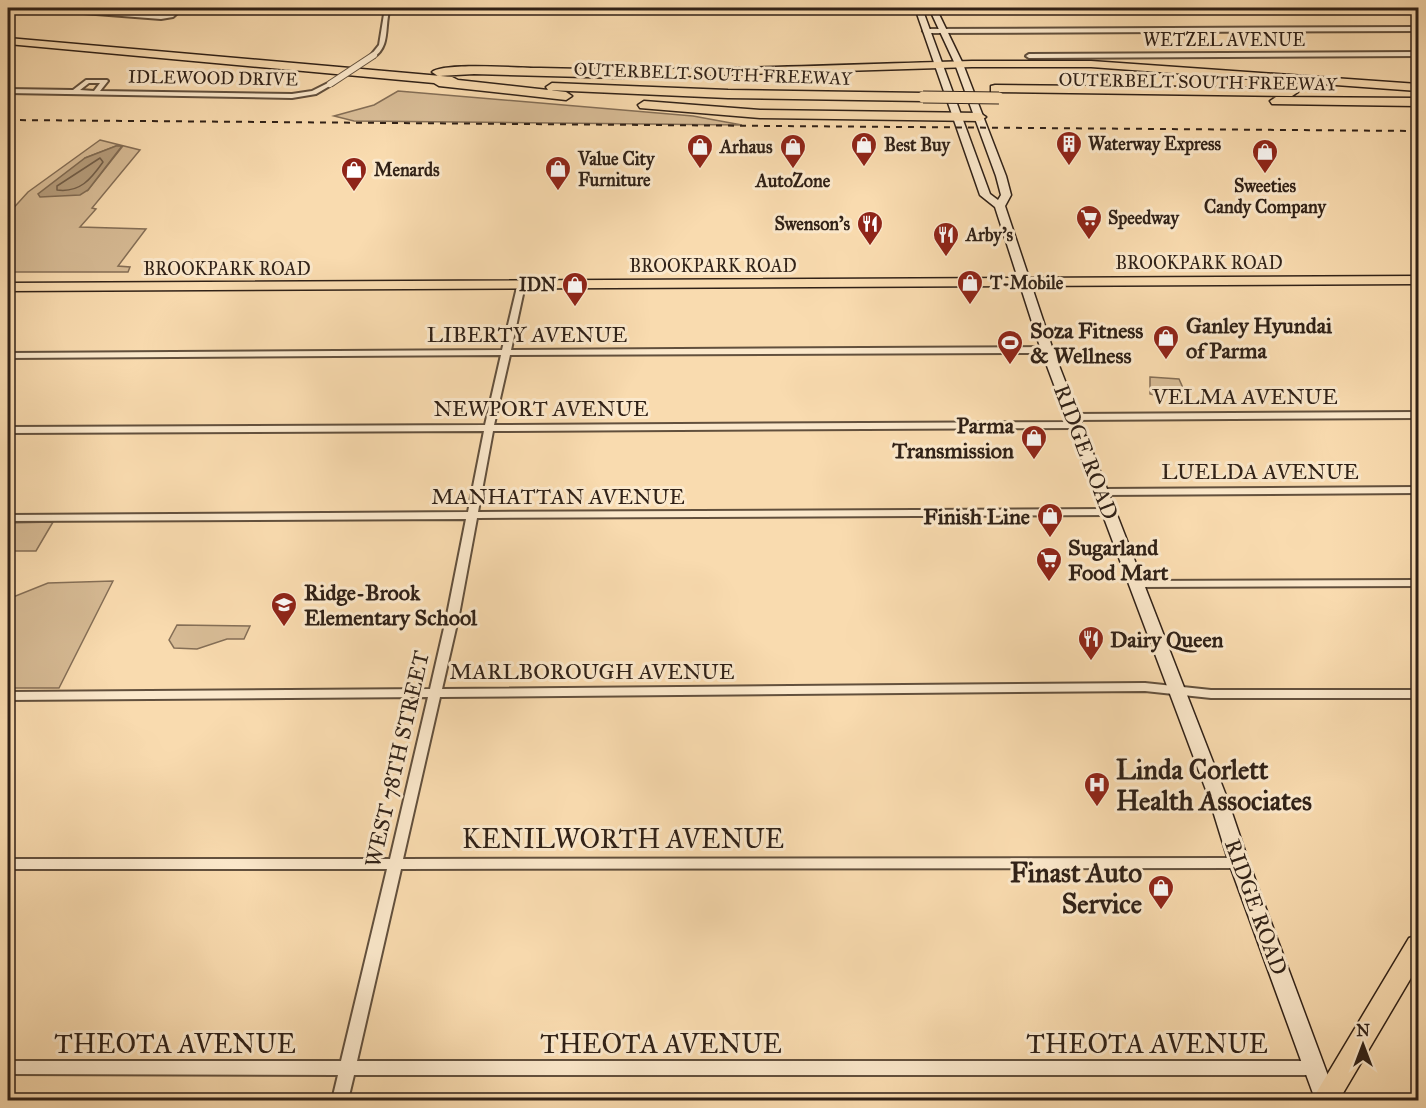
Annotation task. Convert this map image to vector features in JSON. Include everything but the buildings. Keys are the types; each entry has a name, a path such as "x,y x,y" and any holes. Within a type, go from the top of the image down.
{"highway":[{"name":"OUTERBELT SOUTH FREEWAY","path":"8,33 432,75"},
{"name":"OUTERBELT SOUTH FREEWAY","path":"8,41 671,93 921,93 1419,102"},
{"path":"823,69 905,62 923,56 933,49"},
{"path":"432,75 474,70 615,74 959,64 1111,65 1419,88"},
{"path":"432,75 450,85 735,112 980,117"},
{"name":"OUTERBELT SOUTH FREEWAY","path":"997,94 1419,93"}],"main road":[{"name":"RIDGE ROAD","path":"918,8 985,195 1000,206 1047,350 1218,798 1239,863 1326,1100"},
{"name":"RIDGE ROAD","path":"932,8 959,64 980,117 1006,195 1000,206"},
{"name":"BROOKPARK ROAD","path":"9,289 1419,280"},
{"path":"1326,1100 1419,945"}],"street":[{"path":"44,8 169,17 180,8"},
{"name":"IDLEWOOD DRIVE","path":"8,91 292,96 314,93 380,51 387,8"},
{"path":"926,31 1419,29"},
{"name":"WETZEL AVENUE","path":"1029,56 1419,54"},
{"path":"8,76 10,80 8,82"},
{"name":"IDLEWOOD DRIVE","path":"76,91 88,81 105,81 96,92"},
{"name":"WEST 78TH STREET","path":"340,1101 453,615 489,428 521,285"},
{"name":"LIBERTY AVENUE","path":"8,356 1047,350"},
{"name":"VELMA AVENUE","path":"1074,421 1419,415"},
{"name":"NEWPORT AVENUE","path":"8,430 489,428 1074,421"},
{"name":"LUELDA AVENUE","path":"1101,492 1419,490"},
{"name":"MANHATTAN AVENUE","path":"8,518 1109,512"},
{"path":"1136,584 1419,583"},
{"name":"MARLBOROUGH AVENUE","path":"8,696 1145,687 1211,694 1419,694"},
{"name":"KENILWORTH AVENUE","path":"8,864 1239,863"},
{"name":"THEOTA AVENUE","path":"8,1068 1314,1068"}],"shaded area":[{"path":"398,91 693,116 742,125 354,121 334,116 374,105"},
{"path":"100,140 140,150 92,208 96,209 80,227 146,229 118,266 130,267 128,272 8,272 8,214 28,192","holes":["116,146 122,147 88,190 85,158"]},
{"path":"1150,377 1179,379 1183,388 1165,393 1161,397 1150,394"},
{"path":"53,522 36,551 8,551 8,523"},
{"path":"113,581 59,688 8,688 8,599 48,583"},
{"path":"177,625 250,626 244,639 227,639 197,649 174,648 169,640"}],"water":[{"path":"116,146 122,146 88,190 80,195 40,197 38,194 85,158"}],"railway":[{"path":"8,120 1418,131"}],"place":[{"name":"Waterway Express","path":"1069,167"},
{"name":"Best Buy","path":"864,168"},
{"name":"Arhaus","path":"700,170"},
{"name":"AutoZone","path":"793,170"},
{"name":"Sweeties Candy Company","path":"1265,175"},
{"name":"Value City Furniture","path":"558,192"},
{"name":"Menards","path":"354,193"},
{"name":"Speedway","path":"1089,241"},
{"name":"Swenson's","path":"870,247"},
{"name":"Arby's","path":"946,258"},
{"name":"T-Mobile","path":"970,306"},
{"name":"IDN","path":"575,308"},
{"name":"Ganley Hyundai of Parma","path":"1166,361"},
{"name":"Soza Fitness & Wellness","path":"1010,366"},
{"name":"Parma Transmission","path":"1034,461"},
{"name":"Finish Line","path":"1050,539"},
{"name":"Sugarland Food Mart","path":"1049,583"},
{"name":"Ridge-Brook Elementary School","path":"284,628"},
{"name":"Dairy Queen","path":"1091,662"},
{"name":"Linda Corlett Health Associates","path":"1097,808"},
{"name":"Finast Auto Service","path":"1161,911"}]}
